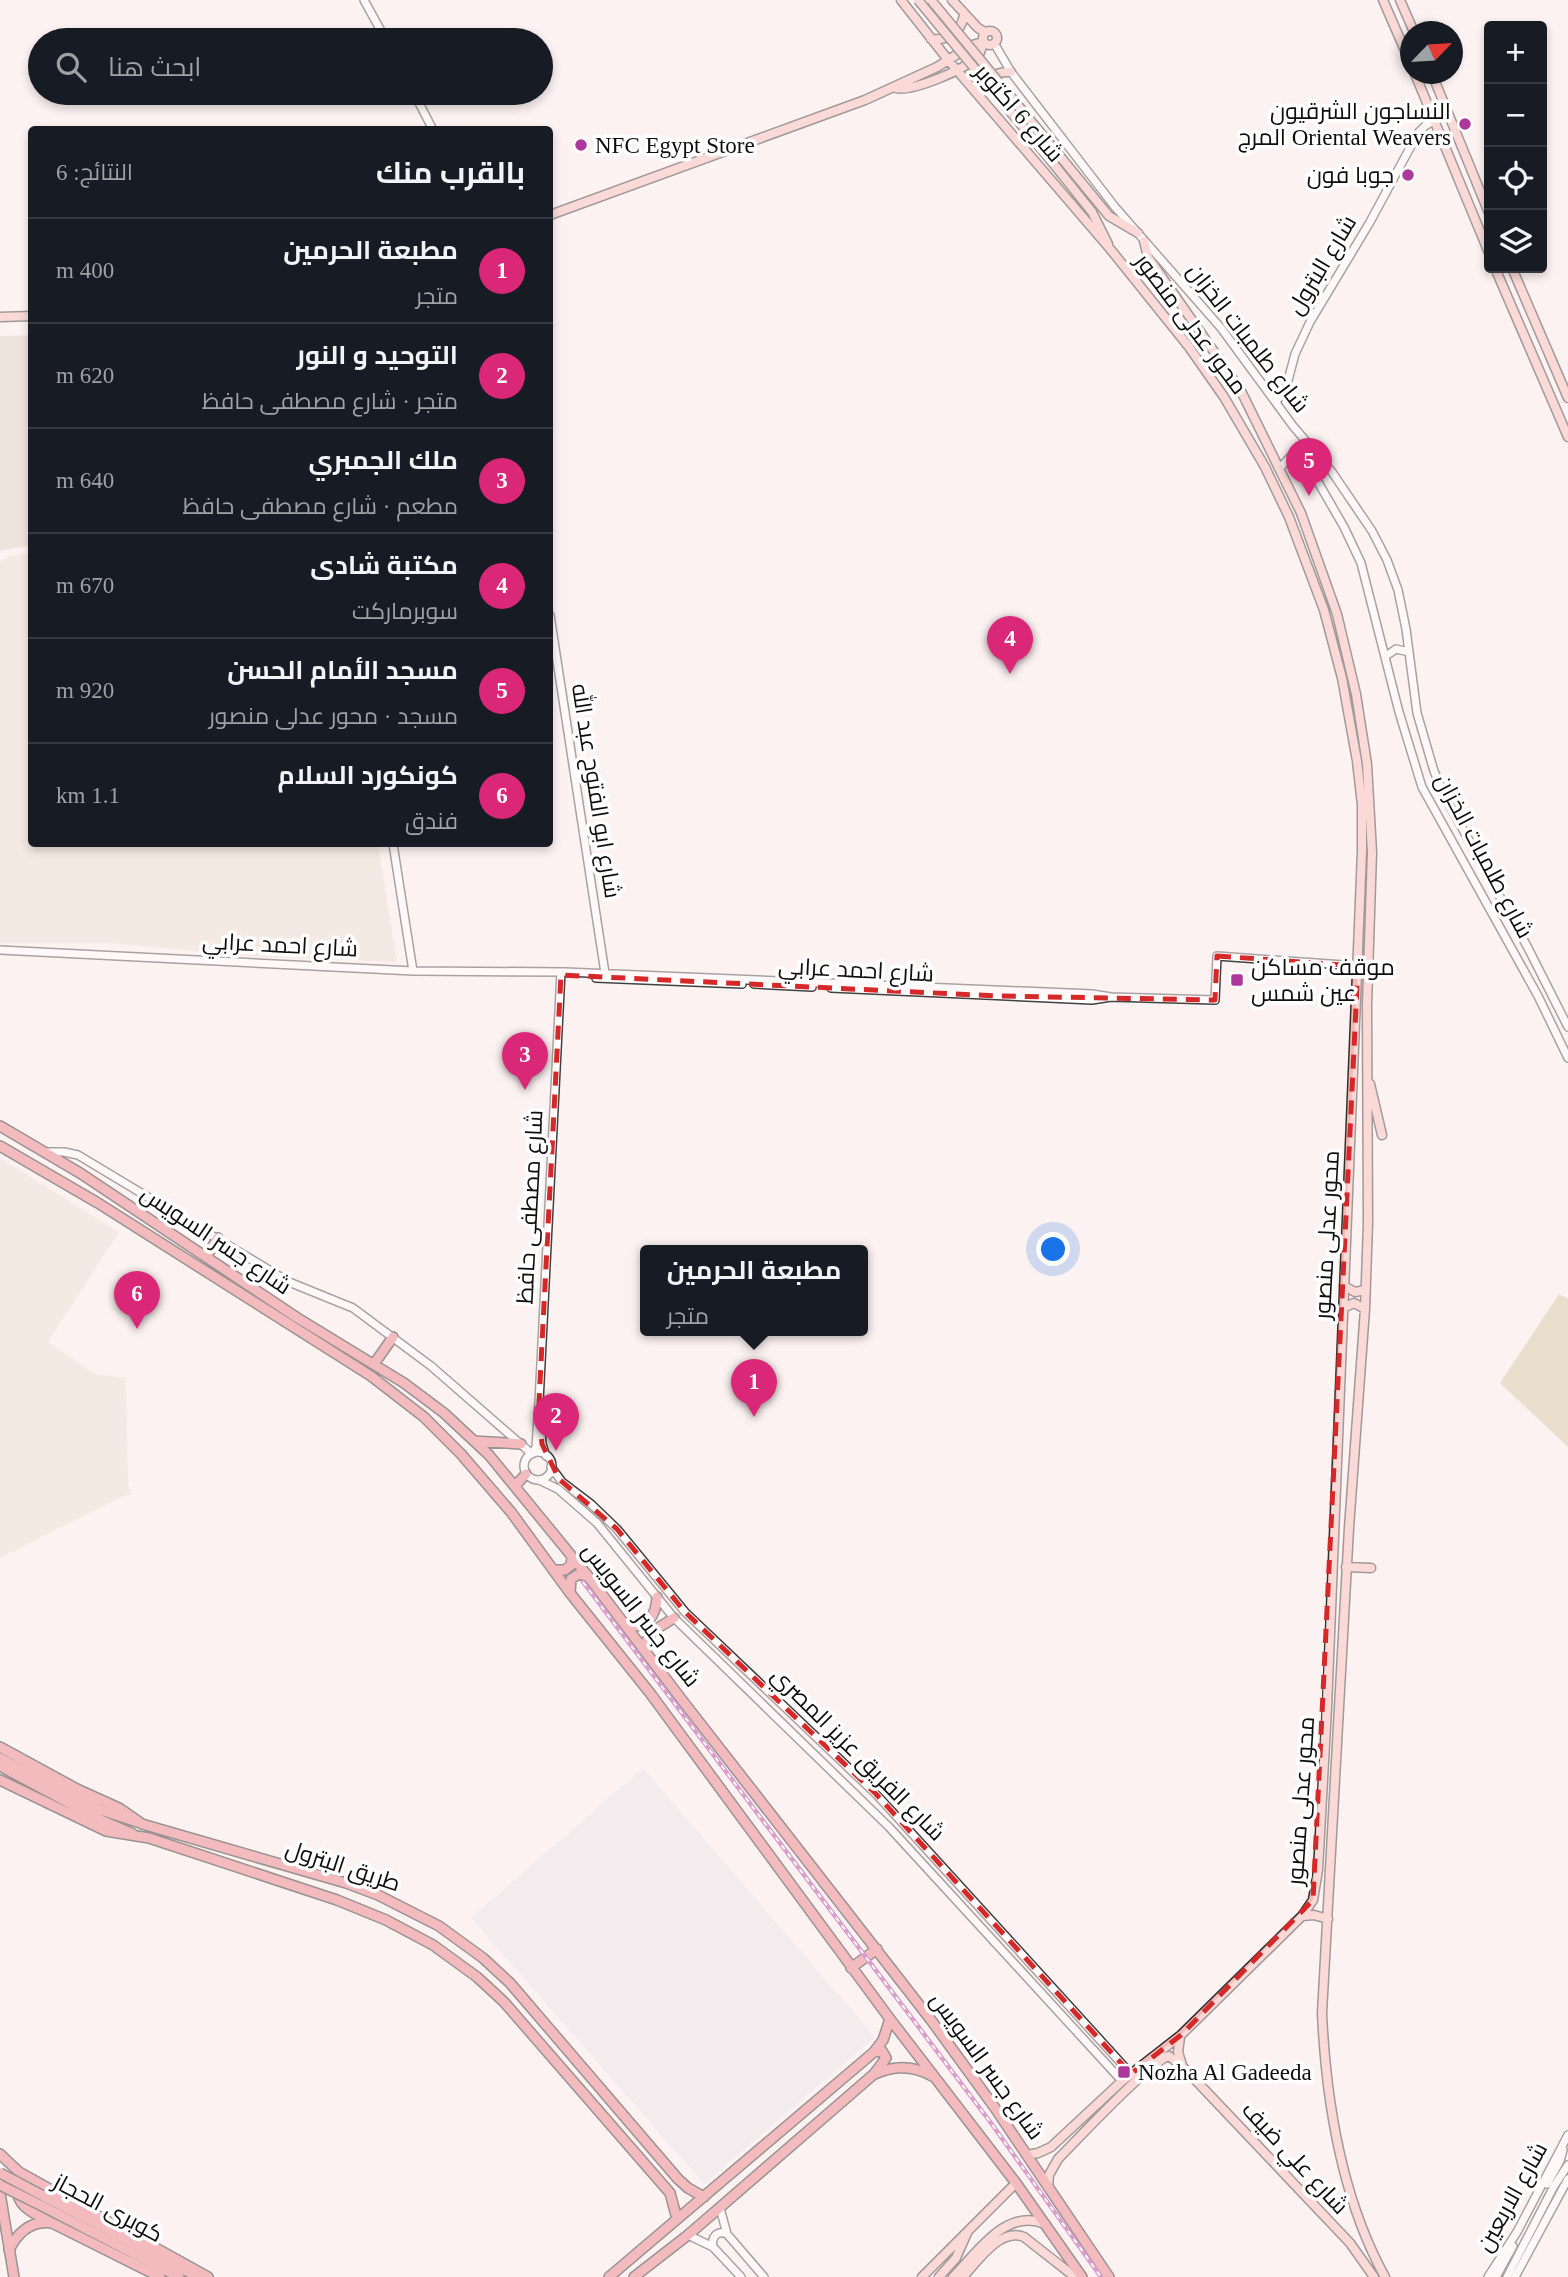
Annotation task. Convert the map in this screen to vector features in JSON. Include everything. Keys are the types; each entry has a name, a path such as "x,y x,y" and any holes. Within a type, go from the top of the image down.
{"main road":[{"name":"شارع 6 اكتوبر","path":"901,0 948,61 1111,250"},
{"path":"918,0 1109,216 1138,233"},
{"path":"931,0 1056,158 1092,212 1111,250"},
{"path":"951,0 984,37"},
{"path":"1383,0 1400,39"},
{"path":"1400,0 1409,21"},
{"path":"931,39 939,40 953,35 963,22 964,15"},
{"path":"553,214 895,88 948,61 989,31 994,32 997,37 994,43"},
{"path":"895,88 911,87 957,71 979,55 984,37"},
{"path":"980,97 981,89 990,77 996,73 1011,72"},
{"path":"1419,84 1484,241"},
{"path":"1436,84 1488,210"},
{"name":"محور عدلى منصور","path":"1144,241 1148,257 1240,389 1280,468 1312,541 1337,614 1363,734 1372,852 1366,1069 1368,1223 1322,2013 1331,2098 1348,2183 1367,2244 1385,2277"},
{"name":"محور عدلى منصور","path":"1027,2155 1046,2150 1122,2081 1181,2035 1311,1904 1315,1891 1326,1708 1358,966 1362,833 1357,761 1336,650 1309,568 1274,486 1224,397 1189,347 1111,250"},
{"path":"1497,273 1568,437"},
{"path":"1514,273 1568,398"},
{"path":"0,317 28,316"},
{"path":"1366,1069 1382,1135"},
{"name":"شارع جسر السويس","path":"0,1126 80,1172 296,1317 419,1393 474,1441 515,1486 588,1576 877,1949 1027,2155 1109,2277"},
{"name":"شارع جسر السويس","path":"0,1146 98,1203 371,1376 403,1398 443,1435 511,1512 569,1593 650,1693 851,1968 1016,2182 1082,2277"},
{"path":"72,1188 79,1182 80,1172"},
{"path":"98,1203 92,1197 92,1192 106,1189"},
{"path":"206,1257 218,1238"},
{"path":"1344,1286 1352,1292 1365,1290"},
{"path":"1343,1308 1354,1303 1364,1309"},
{"path":"374,1364 393,1337"},
{"path":"474,1441 521,1444"},
{"path":"515,1486 526,1474"},
{"path":"553,1570 565,1570 571,1565 572,1557"},
{"path":"1346,1567 1371,1568"},
{"path":"569,1593 569,1584 575,1576 588,1576"},
{"path":"626,1625 638,1626 648,1622 655,1612 657,1598"},
{"path":"643,1647 653,1631 674,1618"},
{"name":"طريق البترول","path":"0,1747 118,1808 142,1824 346,1883 393,1901 439,1926 497,1970 683,2184 704,2197"},
{"path":"0,1758 109,1814 142,1824"},
{"path":"0,1766 136,1837"},
{"name":"طريق البترول","path":"0,1780 106,1831 149,1838 337,1900 394,1924 425,1941 463,1966 504,2002 524,2024 670,2193 677,2219"},
{"path":"1315,1891 1321,1896 1329,1893"},
{"path":"1302,1916 1314,1914 1328,1919"},
{"path":"851,1968 877,1949"},
{"path":"524,2024 536,2012"},
{"path":"609,2277 874,2052 886,2034 890,2019"},
{"path":"1181,2035 1178,2052 1184,2067"},
{"path":"634,2277 720,2208 874,2074 886,2058 882,2051 874,2052"},
{"path":"1048,2187 1049,2175 1057,2161 1163,2057 1170,2057 1184,2067"},
{"path":"874,2074 904,2067 920,2070 934,2077"},
{"name":"شارع علي ضيف","path":"1184,2067 1357,2252 1374,2277"},
{"path":"1046,2150 1048,2158 1057,2161"},
{"path":"0,2154 12,2168 30,2179 208,2277"},
{"name":"كوبرى الحجاز","path":"0,2173 48,2204 179,2277"},
{"path":"30,2179 19,2186 18,2199 22,2204 52,2223 160,2277"},
{"path":"922,2277 1016,2182"},
{"path":"670,2193 679,2193 683,2184"},
{"name":"كوبرى الحجاز","path":"0,2185 48,2204 198,2277"},
{"path":"0,2193 14,2277"},
{"path":"963,2277 1004,2226 1018,2220 1035,2220 1045,2224"},
{"path":"9,2250 18,2235 27,2227 38,2223 52,2223"},
{"path":"939,2277 956,2258 968,2230"},
{"path":"953,2277 993,2241 1010,2235 1020,2235 1075,2277"},
{"path":"1357,2252 1367,2244"}],"street":[{"path":"364,0 379,28"},
{"name":"شارع طلمبات الخزان","path":"994,43 1011,72 1144,241 1221,328 1348,493 1383,550 1398,590 1417,713 1439,783 1568,1027"},
{"path":"420,105 431,126"},
{"name":"شارع البترول","path":"1276,402 1286,388 1295,354 1310,322 1370,222 1418,133 1425,125 1435,120"},
{"name":"شارع طلمبات الخزان","path":"1280,468 1290,457 1304,460 1361,563 1399,712 1422,787 1567,1053"},
{"name":"شارع ابو الفتوح عبد الله","path":"553,635 605,973"},
{"path":"1386,656 1396,649 1409,652"},
{"path":"393,847 413,971"},
{"name":"شارع احمد عرابي","path":"0,950 413,971 605,973 1092,994 1111,998"},
{"name":"شارع احمد عرابي","path":"560,973 1093,1000 1215,1000 1217,956 1358,966"},
{"name":"شارع مصطفى حافظ","path":"532,1454 536,1447 539,1402 560,973"},
{"path":"46,1152 78,1155 297,1286 353,1308 440,1374 532,1454"},
{"name":"شارع مصطفى حافظ","path":"539,1402 541,1439 546,1456"},
{"path":"540,1453 546,1456 551,1467 547,1476 539,1480 532,1479 526,1474 525,1461 532,1454 540,1453"},
{"name":"شارع الفريق عزيز المصري","path":"551,1467 559,1479 617,1529 685,1612 876,1794 1131,2074"},
{"name":"شارع الفريق عزيز المصري","path":"539,1480 558,1489 587,1514 616,1544 674,1618 889,1828 1122,2081"},
{"path":"840,1780 850,1769"},
{"path":"961,1905 970,1896"},
{"path":"1107,2065 1114,2062 1115,2057"},
{"path":"1496,2277 1560,2161 1566,2139"},
{"name":"شارع الاربعين","path":"1489,2277 1517,2232 1566,2139"},
{"path":"1507,2277 1554,2186 1568,2165"},
{"name":"شارع الاربعين","path":"1515,2277 1568,2179"},
{"path":"720,2208 727,2234 764,2277"},
{"path":"713,2247 715,2235 722,2232 727,2234"},
{"path":"688,2235 713,2247 741,2277"}],"highlighted area":[{"path":"1217,956 1358,966 1313,1900 1181,2035 1131,2074 876,1794 685,1612 617,1529 559,1479 542,1444 539,1402 561,975 998,996 1215,1000"}],"shaded area":[{"path":"28,335 28,546 0,551 0,336"},
{"path":"28,553 28,847 378,847 397,962 260,957 108,943 0,943 0,561"},
{"path":"0,1158 119,1232 48,1342 95,1374 126,1378 128,1484 132,1494 0,1558"},
{"path":"1559,1294 1568,1299 1568,1447 1500,1383"},
{"path":"643,1768 875,2037 704,2184 471,1918"}],"railway":[{"path":"583,1582 991,2123 1101,2277"}],"place":[{"name":"النساجون الشرقيون المرج Oriental Weavers","path":"1465,124"},
{"name":"NFC Egypt Store","path":"581,145"},
{"name":"جوبا فون","path":"1408,175"},
{"name":"مسجد الأمام الحسن","path":"1309,496"},
{"name":"مكتبة شادى","path":"1010,674"},
{"name":"موقف مساكن عين شمس","path":"1237,980"},
{"name":"ملك الجمبري","path":"525,1090"},
{"name":"كونكورد السلام","path":"137,1329"},
{"name":"مطبعة الحرمين","path":"754,1417"},
{"name":"التوحيد و النور","path":"556,1451"},
{"name":"Nozha Al Gadeeda","path":"1124,2072"}]}
